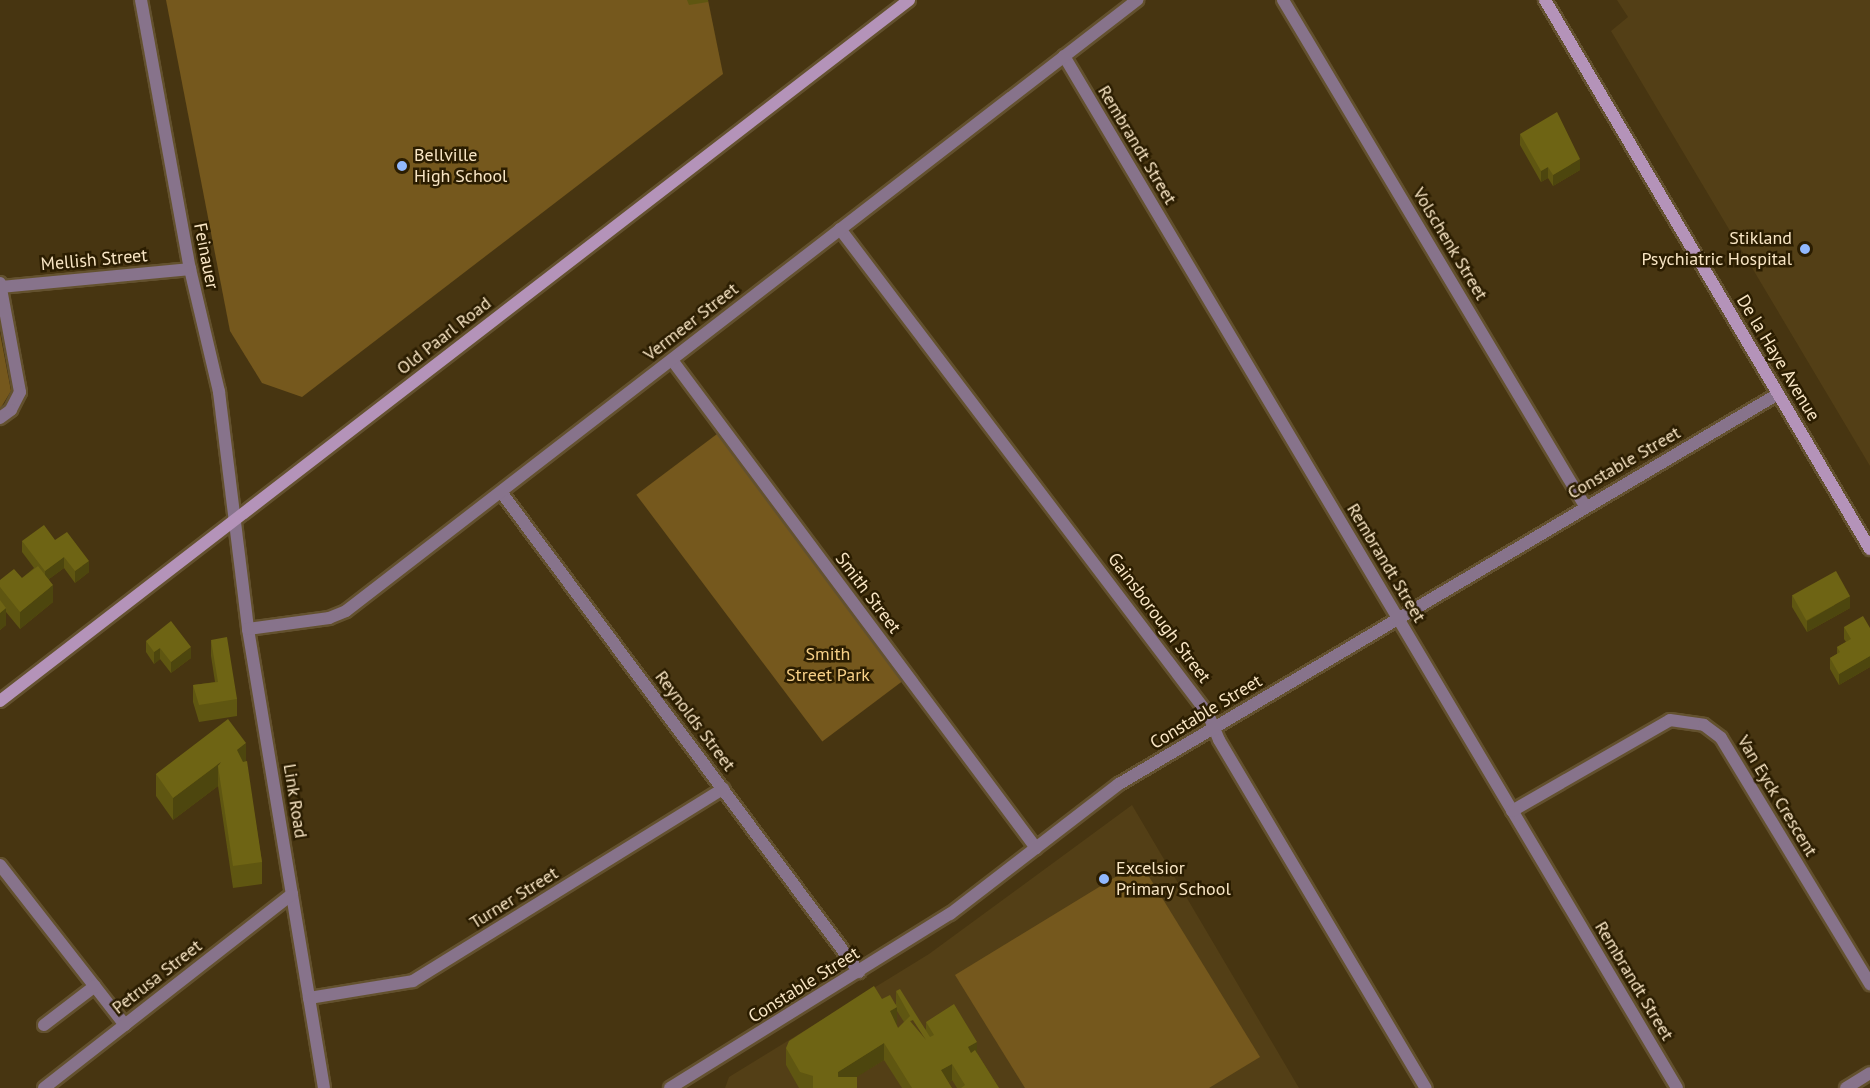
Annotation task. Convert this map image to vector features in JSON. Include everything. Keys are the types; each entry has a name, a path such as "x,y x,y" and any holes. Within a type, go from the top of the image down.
{"main road":[{"name":"Old Paarl Road","path":"0,701 909,0"},
{"name":"De la Haye Avenue","path":"1545,0 1870,549"}],"street":[{"name":"Feinauer","path":"141,0 190,269 219,392 234,519"},
{"name":"Vermeer Street","path":"248,629 341,614 1137,0"},
{"name":"Volschenk Street","path":"1283,0 1586,506"},
{"name":"Rembrandt Street","path":"1064,56 1677,1088"},
{"name":"Gainsborough Street","path":"840,229 1173,664 1214,728 1426,1088"},
{"name":"Mellish Street","path":"0,285 190,269"},
{"path":"0,285 20,392 11,410 0,418"},
{"name":"Smith Street","path":"672,360 1036,848"},
{"name":"Constable Street","path":"670,1088 950,914 1119,784 1778,394"},
{"name":"Reynolds Street","path":"501,492 859,972"},
{"name":"Link Road","path":"234,519 248,629 324,1088"},
{"name":"Van Eyck Crescent","path":"1512,811 1670,720 1704,725 1721,738 1870,984"},
{"name":"Turner Street","path":"309,998 413,981 723,789"},
{"path":"0,865 125,1025"},
{"name":"Petrusa Street","path":"44,1088 292,894"},
{"path":"44,1025 95,986"},
{"path":"1846,1088 1870,1073"},
{"path":"689,1077 695,1088"}],"shaded area":[{"name":"Stikland Psychiatric Hospital","path":"1617,0 1870,0 1870,466 1611,31 1628,17"},
{"name":"Excelsior Primary School","path":"1132,805 1299,1088 725,1088 729,1077 929,954"}],"green space":[{"name":"Bellville High School","path":"166,0 708,0 723,74 302,397 262,383 230,331"},
{"path":"0,333 11,391 0,409"},
{"name":"Smith Street Park","path":"717,434 903,681 822,742 636,495"},
{"path":"1140,862 1260,1057 1209,1088 1025,1088 955,975"}],"building":[{"path":"1557,112 1580,159 1553,175 1548,167 1541,171 1520,134"},
{"path":"44,525 55,540 67,532 89,561 75,571 64,557 45,571 22,541"},
{"path":"38,566 53,585 20,612 0,587 0,580 14,569 22,578"},
{"path":"1836,571 1850,596 1806,621 1792,595"},
{"path":"0,600 6,608 0,613"},
{"path":"1863,616 1870,628 1870,656 1839,674 1830,658 1840,652 1837,647 1851,639 1844,627"},
{"path":"171,621 191,647 171,662 160,648 154,652 146,641"},
{"path":"227,637 237,699 199,705 193,685 218,682 211,640"},
{"path":"228,719 246,743 237,750 243,762 247,761 262,862 233,866 218,766 221,762 173,798 156,774"},
{"path":"874,986 882,999 890,995 897,1007 890,1011 898,1028 910,1016 896,991 900,989 930,1037 934,1035 926,1022 954,1004 977,1042 968,1047 971,1053 975,1050 999,1088 961,1088 965,1085 952,1064 941,1070 952,1088 912,1088 884,1043 838,1072 838,1077 857,1077 857,1088 813,1088 813,1076 800,1072 786,1048 789,1041","holes":["913,1020 926,1040 910,1021"]}],"place":[{"name":"Bellville High School","path":"402,166"},
{"name":"Stikland Psychiatric Hospital","path":"1805,249"},
{"name":"Excelsior Primary School","path":"1104,879"}]}
